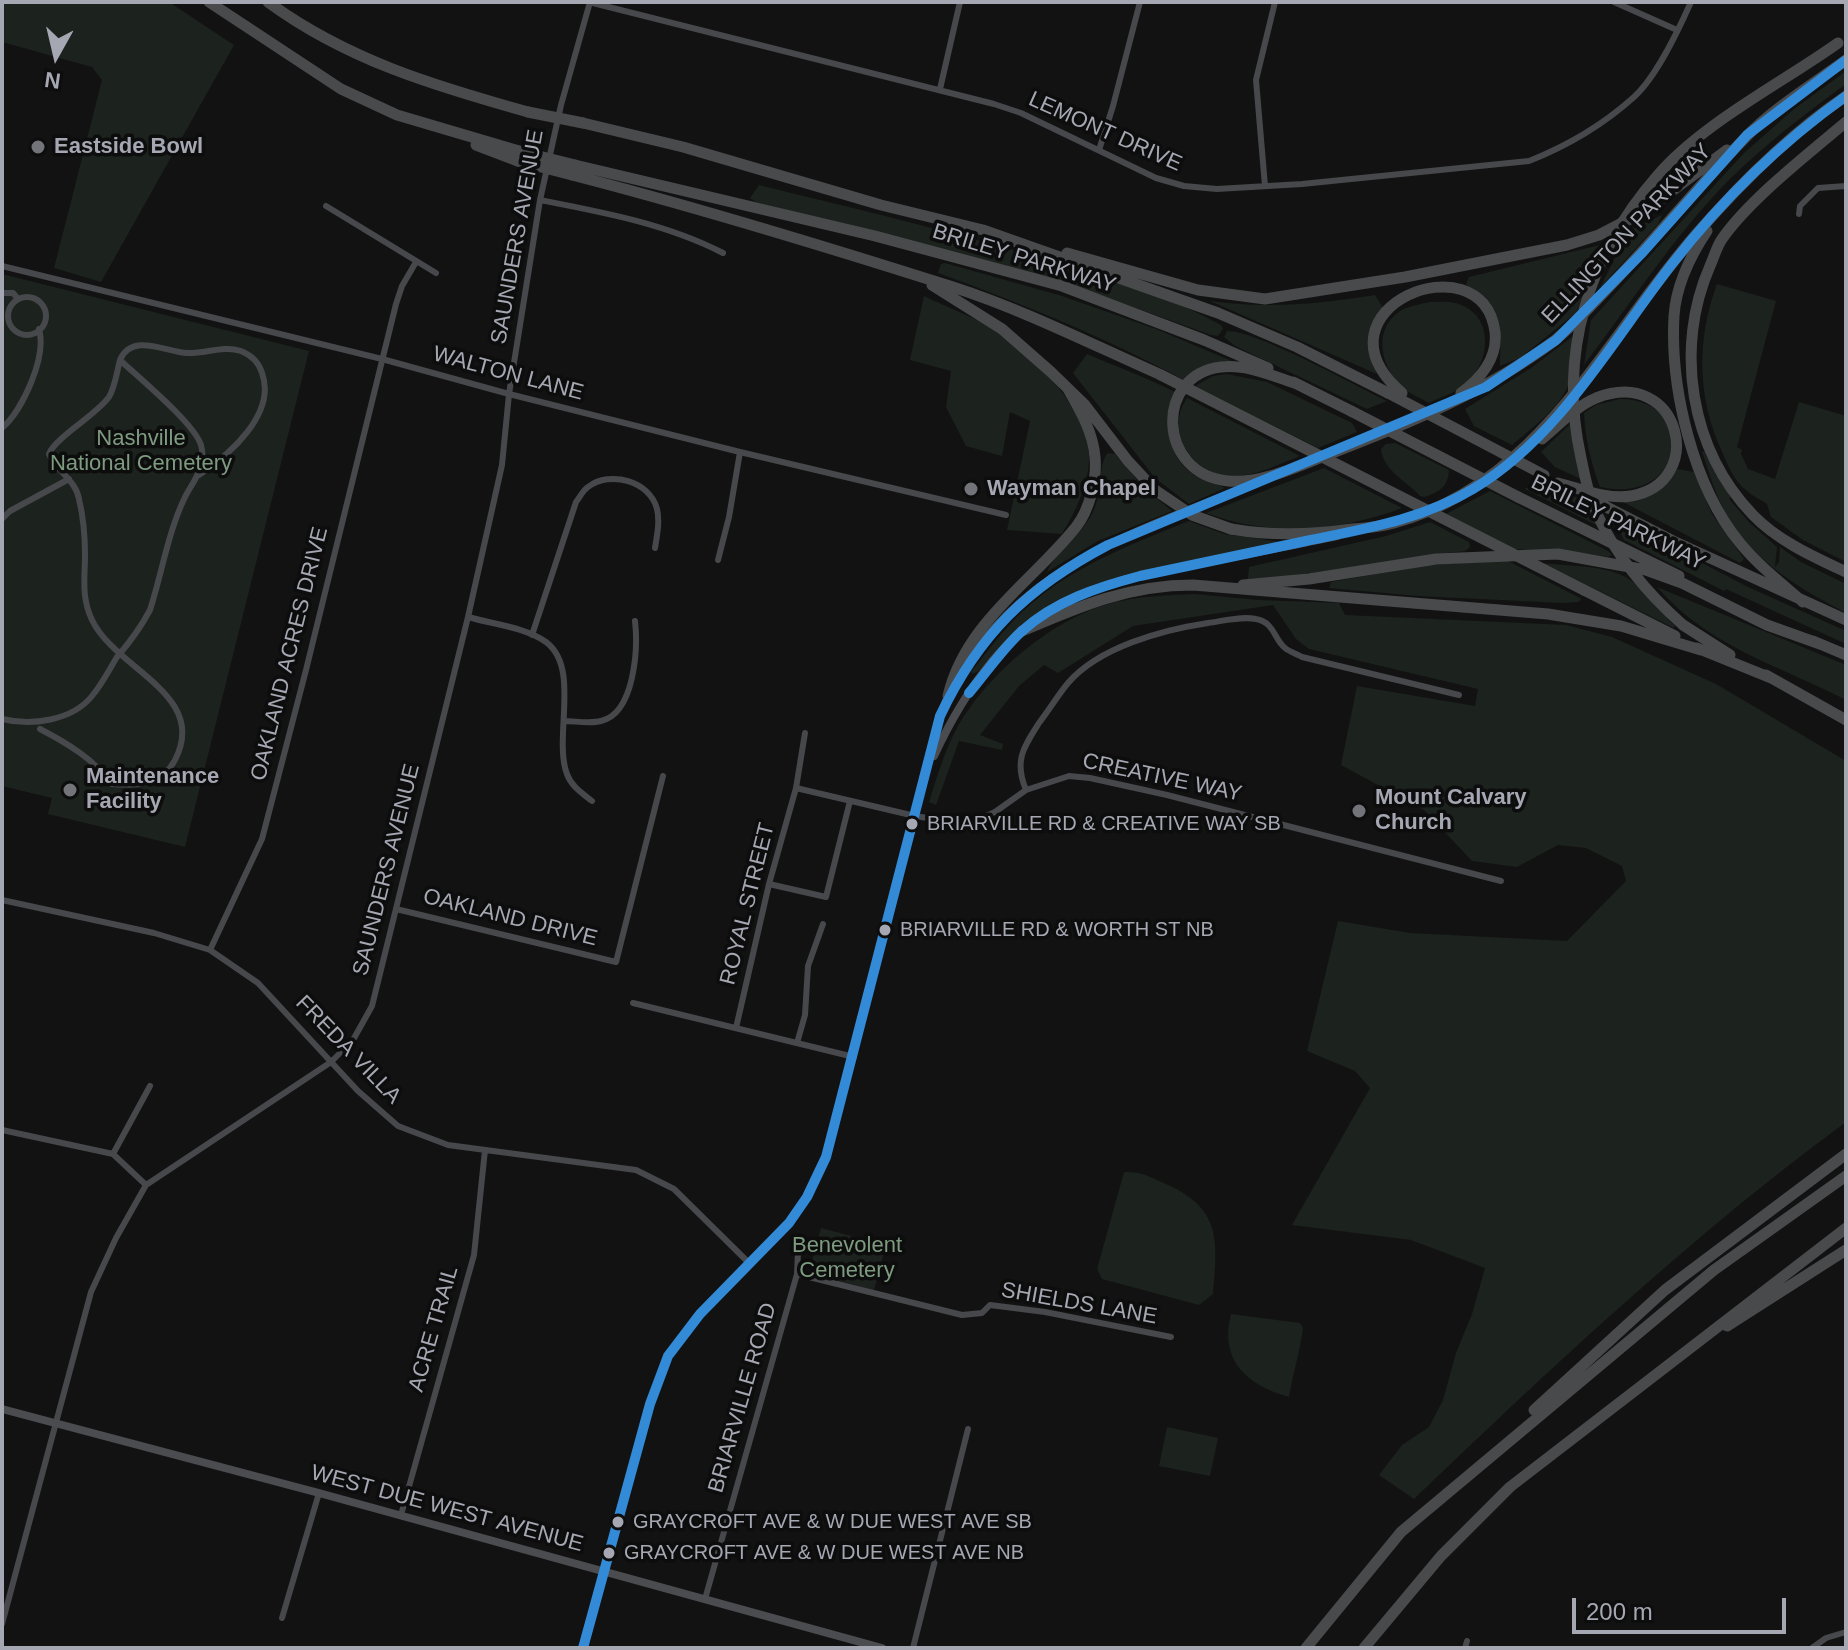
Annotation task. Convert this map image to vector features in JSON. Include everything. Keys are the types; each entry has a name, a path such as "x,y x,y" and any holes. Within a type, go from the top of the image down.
{"highway":[{"path":"209,2 341,89 397,115 518,156 714,213 999,304 1161,375 1701,650"},
{"name":"BRILEY PARKWAY","path":"268,2 291,19 391,71 445,89 983,230 1218,313 1297,347 1673,541 1846,620"},
{"path":"1842,40 1709,130 1659,173 1630,209 1588,292 1572,372 1574,423 1596,512 1622,558 1656,602 1683,625 1846,720"},
{"name":"ELLINGTON PARKWAY","path":"1297,384 1252,369 1223,366 1209,369 1189,383 1179,396 1172,427 1176,447 1186,461 1216,479 1250,480 1291,469 1357,443 1486,387 1556,340 1643,252 1747,135 1846,60"},
{"path":"1512,461 1568,403 1698,232 1764,163 1846,96"},
{"path":"1846,122 1764,195 1721,239 1703,283 1693,325 1691,381 1697,412 1712,453 1732,491 1755,517 1788,542 1846,572"},
{"path":"983,230 1198,290 1265,299 1420,274 1567,245 1599,235 1645,211 1747,135"},
{"name":"BRILEY PARKWAY","path":"573,170 875,236 1062,286 1204,340 1269,368 1518,497 1846,655"},
{"path":"1722,206 1699,243 1684,276 1674,314 1676,369 1682,411 1700,474 1738,542 1803,602"},
{"path":"921,278 1002,329 1095,416 1128,461 1155,490 1192,515 1231,529 1304,534 1390,524 1446,503 1512,461 1583,405 1607,395 1622,392 1638,394 1654,401 1669,414 1676,431 1675,458 1667,473 1645,493 1605,496 1558,483"},
{"path":"1432,415 1384,375 1377,361 1374,338 1378,324 1393,303 1405,295 1429,287 1456,289 1472,296 1485,308 1493,323 1495,338 1491,361 1481,375 1444,405"},
{"path":"948,696 953,677 975,638 1004,601 1077,526 1086,510 1095,459 1088,428 1068,389"},
{"path":"1215,588 1309,579 1436,559 1558,554 1646,570 1682,583 1767,625 1820,644"},
{"path":"1022,631 1113,594 1176,585 1548,614 1621,626 1701,650 1771,678"},
{"path":"1306,1648 1401,1532 1665,1290 1846,1154"},
{"path":"1458,1482 1714,1270 1846,1176"},
{"path":"1364,1648 1441,1556 1510,1487 1846,1228"},
{"path":"1659,1370 1846,1250"}],"main road":[{"path":"583,1648 650,1404 668,1356 700,1314 789,1223 807,1197 826,1157 940,716 948,696 984,639 1042,583 1073,562 1291,469"},
{"path":"925,775 949,725 973,686 1022,631 1060,604 1099,587 1140,576 1390,524"},
{"name":"WEST DUE WEST AVENUE","path":"2,1409 604,1570 882,1648"}],"street":[{"name":"LEMONT DRIVE","path":"590,2 940,89 1021,113 1156,178 1184,186 1217,189 1529,161 1571,142 1636,96 1659,63 1691,2"},
{"name":"SAUNDERS AVENUE","path":"2,1624 91,1292 116,1238 146,1185 331,1062 353,1040 372,1006 468,617 502,465 509,394 540,200 561,105 590,2"},
{"path":"940,89 960,2"},
{"path":"1099,150 1140,2"},
{"path":"1265,186 1256,80 1275,2"},
{"path":"1614,2 1677,30"},
{"path":"1799,214 1800,206 1818,188 1846,186"},
{"path":"540,200 605,213 673,232 723,253"},
{"path":"326,206 436,273"},
{"name":"OAKLAND ACRES DRIVE","path":"210,950 262,839 382,359 402,286 416,262"},
{"name":"WALTON LANE","path":"2,266 382,359 740,452 1006,515"},
{"path":"2,293 13,293 18,299"},
{"path":"2,428 21,406 32,378 41,342 39,329 45,317 42,305 31,297 18,299 9,310 10,325 26,334 39,329"},
{"path":"40,729 66,743 105,774 111,784 150,783 172,766 180,750 183,737 181,717 175,704 120,654 94,624 85,603 85,553 79,495 51,459 50,451 109,396 123,353 130,348 152,345 184,353 232,349 249,356 260,367 265,392 261,411 216,464 199,475"},
{"path":"2,719 19,723 52,719 72,711 91,698 150,610 173,527 199,475 202,451 197,436 163,398 120,360"},
{"path":"718,560 740,452"},
{"path":"532,635 576,502 586,487 608,478 627,481 646,491 656,506 658,523 655,548"},
{"path":"2,519 10,511 69,479"},
{"path":"468,617 532,635 547,643 559,658 564,677 566,772 573,786 592,801"},
{"path":"1026,790 1020,775 1023,750 1070,681 1103,656 1143,638 1187,626 1261,619 1271,626 1284,647 1302,657 1459,695"},
{"path":"564,721 602,721 617,713 630,684 637,637 635,621"},
{"name":"ROYAL STREET","path":"736,1028 769,884 796,788 805,733"},
{"name":"OAKLAND DRIVE","path":"396,909 616,962 663,776"},
{"name":"CREATIVE WAY","path":"796,788 959,823 995,812 1026,790 1069,776 1090,778 1501,881"},
{"path":"769,884 826,897 850,801"},
{"name":"FREDA VILLA","path":"2,900 154,933 210,950 258,983 370,1102 398,1126 448,1145 636,1170 674,1189 748,1262"},
{"path":"797,1043 805,1015 808,966 823,924"},
{"path":"633,1003 854,1057"},
{"path":"113,1154 150,1086"},
{"path":"2,1130 113,1154 146,1185"},
{"name":"ACRE TRAIL","path":"401,1515 474,1255 485,1150"},
{"name":"BRIARVILLE ROAD","path":"705,1599 797,1274 798,1252"},
{"name":"SHIELDS LANE","path":"797,1274 962,1315 982,1313 990,1305 1045,1312 1171,1337"},
{"path":"913,1648 968,1429"},
{"path":"282,1618 319,1493"},
{"path":"1812,1648 1826,1638 1846,1632"}],"green space":[{"path":"2,2 169,2 234,45 101,282 54,268 102,80 92,67 2,42"},
{"path":"1846,71 1846,84 1770,142 1708,202 1584,365 1591,320 1744,153 1794,109"},
{"path":"759,185 929,227 1055,263 1176,304 1206,317 1223,329 1218,336 1211,335 1081,288 756,202 750,198"},
{"path":"1662,215 1658,224 1600,288 1628,231"},
{"path":"1604,244 1577,312 1520,358 1500,366 1498,323 1491,307 1466,284 1469,277"},
{"path":"941,264 1062,296 1156,329 1234,362 1186,381 1064,322 938,273"},
{"name":"Nashville National Cemetery","path":"2,274 309,351 185,847 48,814 52,798 2,786"},
{"path":"1717,284 1776,301 1737,447 1742,450 1748,469 1775,479 1799,402 1846,416 1846,562 1803,540 1771,517 1767,504 1742,487 1727,464 1708,412 1702,369 1705,327"},
{"path":"1375,295 1383,308 1371,349 1377,374 1210,301 1252,305 1292,304"},
{"path":"924,296 1006,336 1033,359 1071,405 1086,438 1089,465 1081,496 1062,534 1007,530 1030,421 1010,412 1002,456 966,446 946,407 951,371 910,360"},
{"path":"1430,302 1452,302 1468,308 1483,326 1485,338 1481,362 1467,383 1429,403 1398,383 1386,363 1382,340 1391,319 1400,311"},
{"path":"1227,331 1283,349 1387,401 1367,409 1235,346 1224,337"},
{"path":"1573,336 1568,386 1558,402 1535,426 1512,445 1474,426 1465,409 1531,368"},
{"path":"1087,354 1177,393 1170,428 1178,459 1197,477 1225,488 1189,504 1155,478 1073,373"},
{"path":"1227,374 1267,382 1352,423 1357,432 1318,448 1195,386 1213,376"},
{"path":"1187,398 1300,456 1251,474 1234,476 1207,469 1196,461 1181,438 1181,411"},
{"path":"1620,399 1645,404 1662,415 1671,432 1672,450 1666,468 1651,481 1629,489 1600,487 1589,450 1584,413 1596,405"},
{"path":"1570,424 1581,479 1555,467 1541,452"},
{"path":"1395,443 1449,470 1442,488 1425,497 1420,496 1396,475 1386,464 1381,449 1386,444"},
{"path":"1704,451 1731,497 1729,499 1777,547 1775,567 1779,562 1780,547 1801,562 1846,584 1846,613 1782,574 1741,537 1721,505"},
{"path":"1108,453 1115,454 1144,488 1172,511 1098,541 1047,572 1091,516"},
{"path":"1324,468 1402,508 1354,522 1304,528 1255,526 1206,513"},
{"path":"1677,469 1694,472 1712,514 1744,559 1740,563 1623,502 1653,491"},
{"path":"1539,478 1591,505 1600,527 1525,489"},
{"path":"1490,491 1612,555 1515,549 1446,514"},
{"path":"1612,516 1748,587 1846,631 1846,644 1726,589 1724,591 1624,540"},
{"path":"1189,521 1224,534 1281,542 1100,584 1008,640 972,674 1007,627 1050,589 1107,556"},
{"path":"1430,522 1469,542 1470,547 1465,551 1330,571 1248,579 1249,567 1386,536"},
{"path":"1506,560 1582,599 1563,603 1329,588 1331,582 1428,565"},
{"path":"1543,563 1591,567 1619,574 1642,589 1675,626 1674,628"},
{"path":"1657,587 1846,665 1846,700 1722,640 1677,608"},
{"path":"1195,594 1339,603 1345,615 1566,625 1612,637 1716,684 1846,761 1846,1122 1678,1256 1414,1499 1379,1475 1402,1445 1429,1427 1443,1400 1485,1268 1411,1240 1292,1225 1370,1088 1355,1071 1307,1051 1338,921 1410,933 1567,941 1626,881 1622,866 1586,848 1558,845 1517,867 1472,861 1424,810 1341,765 1357,686 1475,706 1478,689 1309,649 1296,639 1273,605 1133,626 1058,673 1044,665 1019,686 980,735 1003,744 1002,750 959,741 936,805 929,802 957,728 986,688 1025,650 1070,620 1093,609 1136,598"},
{"path":"1124,1172 1145,1175 1184,1193 1206,1215 1215,1242 1215,1275 1213,1294 1199,1305 1102,1279 1097,1269"},
{"name":"Benevolent Cemetery","path":"821,1228 886,1245 874,1290 809,1273"},
{"path":"1231,1314 1300,1323 1302,1337 1289,1397 1260,1385 1239,1368 1229,1345"},
{"path":"1167,1427 1218,1438 1210,1476 1159,1466"}],"transit line":[{"path":"583,1648 650,1404 668,1356 700,1314 789,1223 807,1197 826,1157 940,716 971,661 989,637 1053,578 1108,545 1486,387 1556,340 1643,252 1747,135 1846,60"},
{"path":"969,693 1022,631 1048,611 1078,596 1140,576 1413,516 1453,500 1504,468 1558,416 1711,217 1775,153 1846,96"}],"place":[{"name":"Eastside Bowl","path":"38,147"},
{"name":"Wayman Chapel","path":"971,489"},
{"name":"Maintenance Facility","path":"70,790"},
{"name":"Mount Calvary Church","path":"1359,811"},
{"name":"BRIARVILLE RD & CREATIVE WAY SB","path":"912,824"},
{"name":"BRIARVILLE RD & WORTH ST NB","path":"885,930"},
{"name":"GRAYCROFT AVE & W DUE WEST AVE SB","path":"618,1522"},
{"name":"GRAYCROFT AVE & W DUE WEST AVE NB","path":"609,1553"}]}
